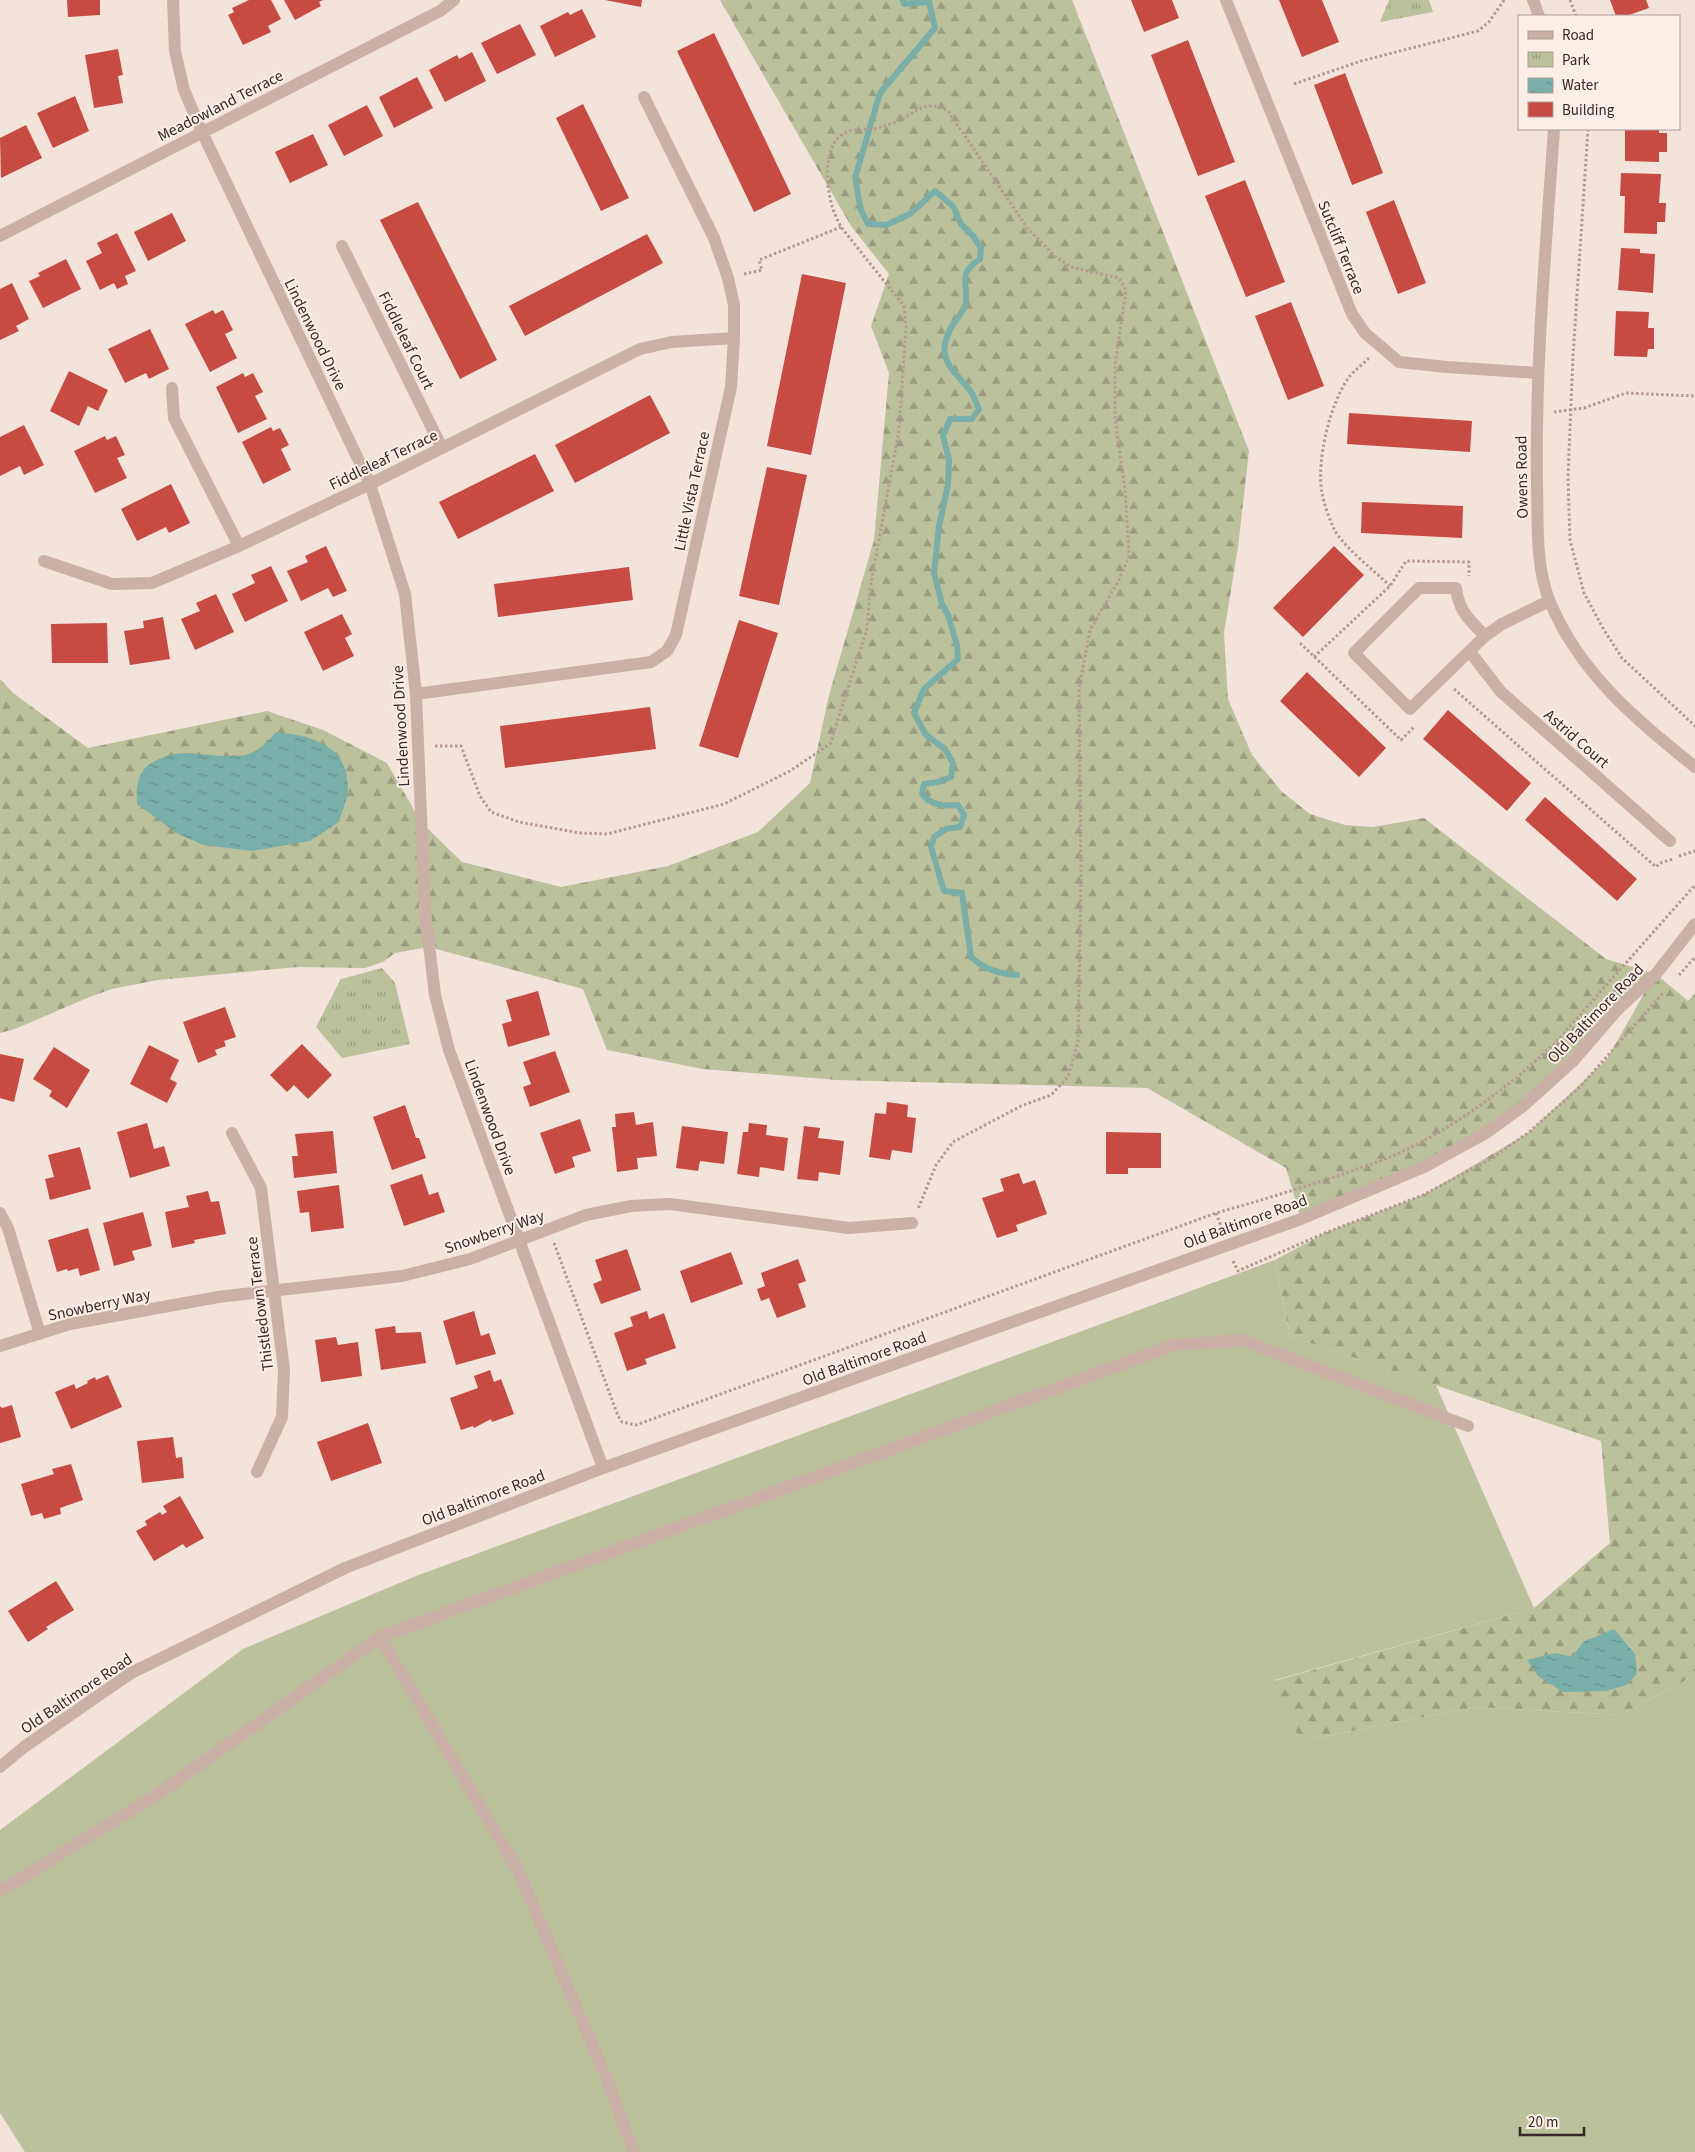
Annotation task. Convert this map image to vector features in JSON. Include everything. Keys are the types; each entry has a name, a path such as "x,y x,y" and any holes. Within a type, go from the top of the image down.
{"street":[{"name":"Lindenwood Drive","path":"173,0 175,51 184,90 202,132 370,484 405,594 416,694 425,912 435,995 450,1050 603,1468"},
{"name":"Meadowland Terrace","path":"0,236 440,11 454,0"},
{"name":"Sutcliff Terrace","path":"1226,0 1352,314 1365,333 1399,362 1538,373"},
{"path":"1533,0 1539,15"},
{"name":"Little Vista Terrace","path":"416,694 651,662 668,651 676,635 731,387 734,305 728,278 714,238 644,98"},
{"name":"Owens Road","path":"1554,130 1536,413 1538,553 1550,601 1572,643 1602,685 1643,724 1695,767"},
{"name":"Fiddleleaf Court","path":"342,246 442,448"},
{"name":"Fiddleleaf Terrace","path":"44,561 112,584 152,583 239,546 370,484 640,350 672,342 734,338"},
{"path":"172,388 174,418 239,546"},
{"path":"1485,636 1463,613 1458,602 1456,588 1419,588 1354,653 1410,709 1485,636 1502,624 1550,601"},
{"name":"Astrid Court","path":"1470,652 1501,692 1670,841"},
{"name":"Old Baltimore Road","path":"0,1767 24,1747 140,1668 345,1568 603,1468 1301,1219 1424,1167 1486,1133 1522,1107 1572,1061 1618,1009 1656,974 1695,924"},
{"name":"Thistledown Terrace","path":"232,1133 261,1188 284,1370 282,1417 257,1472"},
{"name":"Snowberry Way","path":"0,1346 70,1324 218,1298 402,1276 470,1259 586,1215 631,1206 670,1204 849,1228 912,1223"},
{"path":"0,1214 8,1228 40,1334"},
{"path":"0,1891 155,1796 380,1636 1174,1345 1242,1340 1468,1426"},
{"path":"380,1636 518,1870 606,2077 634,2152"}],"path":[{"path":"1294,84 1361,60 1478,31 1489,22 1504,0"},
{"path":"1570,0 1576,15"},
{"path":"419,747 461,746 480,796 491,812 519,822 580,833 607,834 724,804 790,772 830,744 867,629 870,588 899,430 906,327 904,306 841,227 830,202 828,155 832,144 842,134 860,128 881,127 899,121 910,113 929,105 939,106 948,111 1028,228 1055,256 1071,267 1119,278 1126,290 1115,365 1114,418 1125,490 1129,556 1119,580 1090,630 1079,689 1081,875 1078,1041 1073,1064 1068,1077 1051,1096 1021,1106 953,1142 936,1165 912,1223"},
{"path":"1588,130 1570,411 1568,478 1570,540 1584,594 1622,658 1695,726"},
{"path":"728,278 762,270 759,260 841,227"},
{"path":"1381,348 1350,376 1339,394 1328,419 1320,472 1322,492 1335,530 1349,547 1390,586"},
{"path":"1536,413 1570,411 1626,393 1695,396"},
{"path":"1451,687 1656,867 1660,863 1695,851"},
{"path":"549,1229 618,1416 622,1422 636,1425 1216,1213 1282,1194 1397,1154 1462,1118 1496,1094 1534,1063 1556,1042 1695,885"}],"green space":[{"path":"720,0 1072,0 1249,451 1238,547 1224,633 1228,699 1252,755 1281,791 1310,814 1345,825 1373,827 1424,818 1606,959 1656,974 1688,1001 1695,993 1695,1675 1621,1715 1476,1707 1300,1741 1274,1681 1534,1608 1610,1543 1601,1441 1290,1336 1275,1260 1325,1233 1423,1195 1528,1133 1607,1059 1654,976 1572,1061 1486,1133 1301,1219 1286,1168 1147,1088 837,1080 703,1069 607,1050 583,989 429,947 395,953 383,962 365,968 298,967 158,980 112,989 15,1029 0,1033 0,679 13,693 88,748 267,711 323,730 387,763 421,822 462,862 561,887 668,866 758,832 810,783 829,695 874,540 889,373 871,326 889,274 851,226"},
{"path":"1389,0 1429,0 1433,12 1380,22"},
{"path":"382,968 395,983 410,1044 342,1058 316,1027 341,979"},
{"path":"1275,1260 1290,1336 1436,1385 1534,1608 1275,1680 1300,1741 1476,1707 1621,1715 1695,1675 1695,2152 25,2152 0,2113 0,1830 243,1649 416,1576"}],"water":[{"path":"276,732 302,736 325,745 341,761 346,773 348,792 339,822 310,841 252,851 204,845 178,834 137,804 137,791 141,774 144,769 155,761 174,754 183,753 230,756 246,755 259,749"},
{"path":"1614,1629 1635,1654 1637,1674 1626,1685 1606,1691 1563,1692 1538,1676 1527,1660 1555,1653 1572,1657 1583,1642"}],"building":[{"path":"67,0 100,0 100,15 68,17"},
{"path":"249,0 271,0 281,19 268,26 271,32 243,45 228,15 234,12 232,8"},
{"path":"284,0 323,0 319,2 321,6 295,20"},
{"path":"605,0 642,0 641,7"},
{"path":"1131,0 1172,0 1179,18 1144,32"},
{"path":"1279,0 1322,0 1339,42 1302,57"},
{"path":"1610,0 1646,0 1649,8 1629,15 1616,15"},
{"path":"582,9 596,37 555,57 540,26 568,12 570,15"},
{"path":"520,24 536,55 497,74 481,43"},
{"path":"714,33 791,194 754,212 677,51"},
{"path":"1188,40 1235,162 1198,176 1151,55"},
{"path":"118,49 123,75 118,76 123,103 94,108 85,55"},
{"path":"472,52 486,81 445,102 429,70 457,55 459,59"},
{"path":"1345,73 1383,173 1352,185 1314,85"},
{"path":"417,77 433,108 394,128 379,97"},
{"path":"75,96 89,131 53,148 37,113"},
{"path":"583,104 629,198 601,211 556,118"},
{"path":"367,105 383,136 344,156 328,125"},
{"path":"26,125 42,158 1,178 0,138"},
{"path":"1625,130 1659,130 1659,133 1667,133 1667,152 1659,152 1659,162 1625,161"},
{"path":"313,134 328,165 290,183 275,152"},
{"path":"1621,173 1661,174 1659,203 1666,203 1665,222 1657,222 1657,234 1624,233 1625,196 1620,196"},
{"path":"1245,180 1285,282 1246,297 1205,196"},
{"path":"1394,200 1426,283 1398,294 1366,212"},
{"path":"418,202 497,360 460,379 380,220"},
{"path":"172,213 186,241 148,261 134,232"},
{"path":"117,233 136,271 125,276 128,284 117,289 114,283 100,290 86,261 102,253 97,243"},
{"path":"647,234 663,263 525,336 509,306"},
{"path":"1621,248 1640,249 1640,253 1655,254 1653,293 1618,290"},
{"path":"66,259 81,289 43,308 29,281 40,276 38,273"},
{"path":"802,274 846,283 811,455 767,446"},
{"path":"12,283 29,319 16,326 19,331 0,340 0,289"},
{"path":"1291,302 1324,386 1288,400 1255,316"},
{"path":"213,310 215,314 223,310 233,330 225,334 237,358 210,372 185,324"},
{"path":"1616,311 1649,312 1648,328 1654,328 1654,349 1648,349 1647,357 1614,356"},
{"path":"150,329 169,369 149,379 146,373 125,383 108,349"},
{"path":"69,371 108,390 98,411 88,406 79,426 50,411"},
{"path":"243,373 245,377 253,373 263,392 255,396 267,419 238,433 216,387"},
{"path":"650,395 670,433 575,483 555,445"},
{"path":"1349,413 1472,421 1470,452 1347,444"},
{"path":"24,425 44,465 24,475 20,466 0,476 0,437"},
{"path":"271,427 273,431 280,428 289,445 281,449 291,470 263,484 242,442"},
{"path":"105,436 107,440 116,436 125,455 117,458 127,478 95,493 74,451"},
{"path":"535,454 554,491 458,539 439,502"},
{"path":"767,467 807,475 779,605 739,596"},
{"path":"171,484 190,523 169,533 166,527 137,541 121,509"},
{"path":"1362,502 1463,506 1462,538 1361,533"},
{"path":"326,546 347,591 333,597 328,588 301,601 287,571 308,562 305,556"},
{"path":"1334,546 1364,575 1303,637 1273,608"},
{"path":"271,566 288,601 245,622 232,594 255,583 251,575"},
{"path":"629,567 633,600 498,617 494,584"},
{"path":"216,594 234,632 195,650 181,619 200,611 196,603"},
{"path":"342,614 352,634 345,638 354,656 323,671 304,632"},
{"path":"163,617 170,659 130,665 124,631 144,628 143,621"},
{"path":"739,620 778,633 738,758 699,746"},
{"path":"107,623 108,663 52,663 51,624"},
{"path":"1307,672 1386,748 1359,777 1280,701"},
{"path":"650,707 656,749 505,768 500,726"},
{"path":"1448,710 1531,783 1507,811 1423,739"},
{"path":"1545,797 1637,879 1617,901 1525,820"},
{"path":"538,991 550,1035 508,1047 502,1024 512,1021 506,1000"},
{"path":"225,1007 236,1037 224,1041 226,1046 215,1050 217,1055 198,1063 183,1022"},
{"path":"302,1044 332,1075 308,1099 294,1085 287,1092 270,1075"},
{"path":"149,1045 179,1060 170,1079 177,1083 167,1103 130,1084"},
{"path":"54,1047 90,1070 67,1108 49,1096 52,1091 33,1079"},
{"path":"555,1051 570,1092 530,1107 523,1087 531,1084 523,1062"},
{"path":"0,1054 24,1059 14,1102 0,1098"},
{"path":"887,1102 908,1105 907,1117 916,1118 912,1153 892,1150 890,1160 869,1157 875,1113 886,1114"},
{"path":"405,1105 416,1138 419,1138 426,1158 392,1170 373,1117"},
{"path":"634,1112 636,1125 653,1122 657,1156 637,1158 638,1169 617,1172 612,1127 616,1127 615,1114"},
{"path":"580,1119 591,1151 572,1157 575,1167 555,1174 540,1133"},
{"path":"147,1123 154,1149 164,1146 170,1166 130,1178 117,1132"},
{"path":"749,1123 767,1125 766,1135 788,1138 784,1171 760,1167 759,1177 737,1174 743,1132 748,1132"},
{"path":"682,1126 728,1132 724,1164 700,1161 698,1171 676,1168"},
{"path":"804,1126 820,1128 818,1138 844,1141 840,1175 819,1172 818,1181 797,1179"},
{"path":"333,1131 337,1173 294,1178 292,1156 298,1156 295,1134"},
{"path":"1106,1132 1161,1133 1161,1168 1128,1168 1128,1174 1106,1174"},
{"path":"80,1147 91,1189 50,1200 45,1179 54,1177 48,1155"},
{"path":"1019,1173 1023,1184 1035,1180 1047,1214 1016,1225 1018,1231 997,1238 982,1198 1004,1191 1000,1179"},
{"path":"422,1174 429,1195 438,1192 445,1212 404,1226 390,1185"},
{"path":"339,1185 344,1228 311,1232 309,1212 300,1213 297,1191"},
{"path":"208,1191 211,1202 219,1201 226,1234 194,1240 195,1243 172,1248 165,1212 189,1207 186,1196"},
{"path":"143,1212 152,1246 132,1251 135,1260 114,1266 103,1223"},
{"path":"88,1228 100,1270 80,1276 78,1268 57,1272 48,1240"},
{"path":"627,1249 641,1290 601,1304 593,1284 602,1280 595,1260"},
{"path":"731,1252 743,1284 691,1303 680,1271"},
{"path":"798,1259 806,1281 798,1284 806,1307 777,1318 769,1298 761,1301 757,1289 765,1286 761,1273"},
{"path":"474,1311 481,1336 489,1333 496,1354 456,1365 443,1321"},
{"path":"647,1311 649,1319 664,1313 676,1348 645,1359 647,1364 627,1371 614,1333 633,1326 630,1317"},
{"path":"395,1326 396,1333 421,1332 426,1363 381,1370 375,1329"},
{"path":"336,1337 338,1345 358,1342 362,1376 321,1382 315,1340"},
{"path":"490,1370 494,1382 501,1379 514,1414 492,1422 491,1419 474,1428 473,1426 461,1430 450,1398 478,1388 474,1376"},
{"path":"108,1375 122,1407 71,1429 55,1392 74,1384 76,1389 95,1377 96,1380"},
{"path":"12,1405 21,1437 0,1443 0,1406 2,1408"},
{"path":"368,1423 382,1463 331,1481 317,1442"},
{"path":"173,1437 176,1458 182,1457 184,1478 142,1483 137,1441"},
{"path":"71,1464 83,1500 60,1508 61,1514 44,1519 42,1513 31,1516 21,1484 54,1474 52,1469"},
{"path":"180,1496 204,1538 186,1548 183,1544 154,1561 136,1531 147,1525 145,1521 160,1512 162,1515 167,1512 163,1506"},
{"path":"56,1581 74,1610 46,1627 48,1629 28,1642 8,1611"}],"waterway":[{"path":"903,0 904,4 929,2 935,28 880,93 855,178 861,210 868,224 886,225 910,214 935,191 953,206 961,224 973,236 981,248 980,259 968,269 966,274 965,306 949,332 944,352 950,367 973,395 979,409 972,419 950,419 943,436 949,460 948,485 939,526 934,573 942,604 948,615 957,645 958,659 924,689 914,713 926,735 945,749 953,763 951,777 938,782 924,784 922,794 934,803 958,805 964,815 960,827 946,829 934,837 931,847 944,891 962,893 971,957 981,965 992,970 1017,975"}]}
